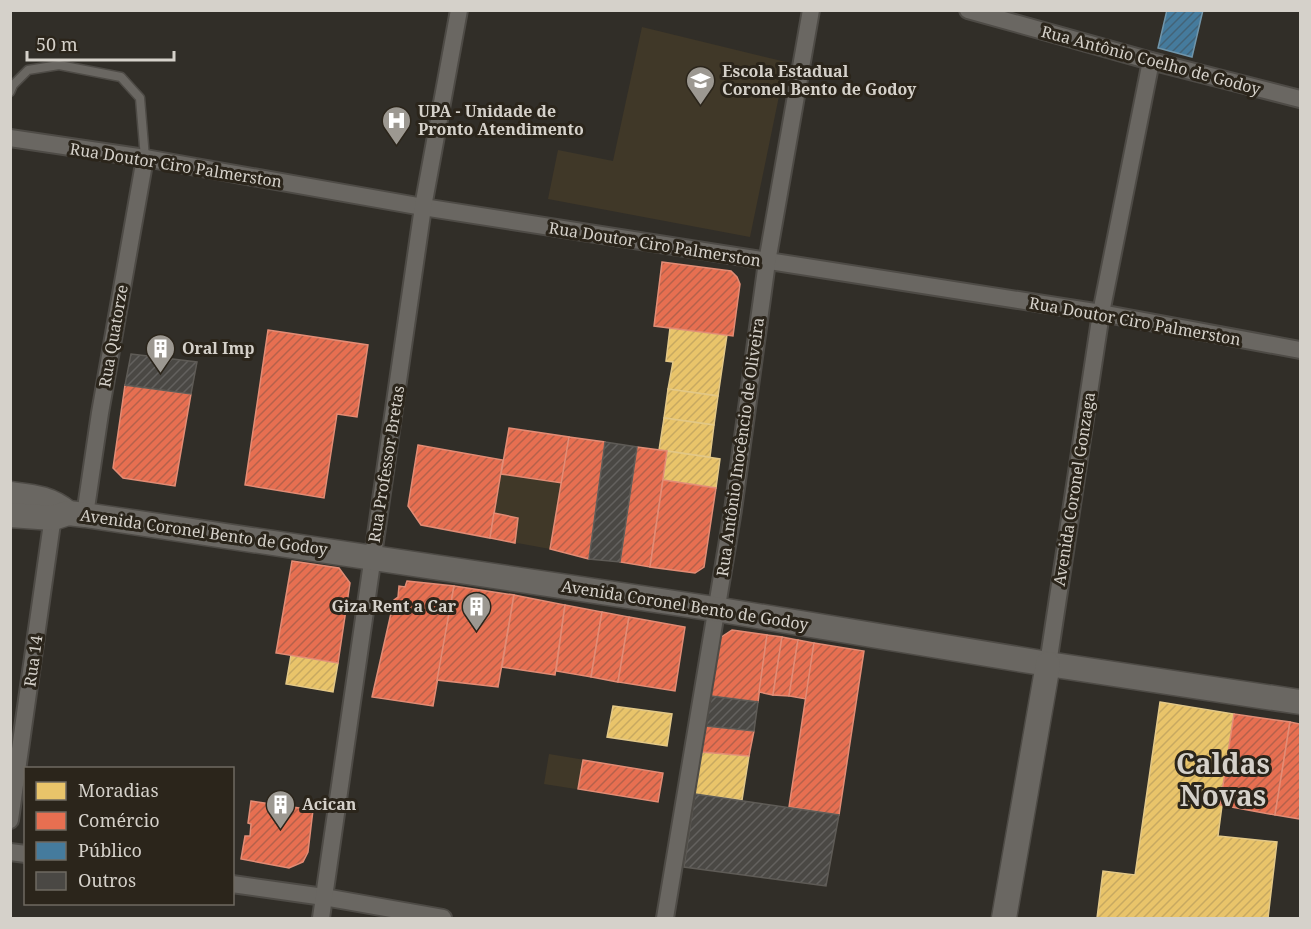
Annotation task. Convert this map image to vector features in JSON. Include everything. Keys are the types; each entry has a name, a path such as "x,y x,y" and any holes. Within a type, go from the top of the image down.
{"main road":[{"name":"Avenida Coronel Bento de Godoy","path":"10,494 34,497 65,512"},
{"name":"Avenida Coronel Bento de Godoy","path":"10,515 65,512 715,609 1048,664 1300,702"},
{"name":"Avenida Coronel Gonzaga","path":"1004,918 1048,664"}],"street":[{"name":"Rua Professor Bretas","path":"321,918 423,207 459,10"},
{"name":"Rua Antônio Inocêncio de Oliveira","path":"665,918 733,510 767,262 811,10"},
{"name":"Rua Antônio Coelho de Godoy","path":"968,10 1151,62 1300,99"},
{"name":"Avenida Coronel Gonzaga","path":"1048,664 1101,313 1151,62"},
{"name":"Rua Doutor Ciro Palmerston","path":"10,138 145,158 423,207 1101,313 1300,350"},
{"name":"Rua Quatorze","path":"65,512 100,413 145,158"},
{"name":"Rua 14","path":"10,820 65,512"},
{"path":"234,884 443,918"}],"lane":[{"path":"10,92 13,85 28,70 59,65 121,77 140,98 145,158"}],"shaded area":[{"name":"Escola Estadual Coronel Bento de Godoy","path":"642,27 786,62 750,237 548,199 558,150 613,161"},
{"path":"509,428 569,437 550,549 490,538"},
{"path":"549,754 663,773 658,802 544,784"}],"building: Moradias":[{"path":"670,328 727,335 718,396 668,389 673,362 666,361"},
{"path":"668,389 718,396 714,425 664,418"},
{"path":"664,418 714,425 710,457 659,450"},
{"path":"667,451 720,459 716,488 663,480"},
{"path":"291,655 338,663 333,692 286,684"},
{"path":"1160,702 1234,714 1218,836 1277,842 1268,918 1097,918 1103,871 1135,875"},
{"path":"613,706 672,714 667,746 607,737"},
{"path":"702,752 749,756 742,800 695,794"}],"building: Comércio":[{"path":"662,262 731,271 737,277 740,284 733,336 654,326"},
{"path":"268,330 368,345 357,417 337,414 324,498 245,485"},
{"path":"125,385 191,394 175,486 123,478 113,468"},
{"path":"509,428 569,437 562,483 501,474"},
{"path":"569,437 605,442 589,559 550,549"},
{"path":"418,445 503,460 490,538 421,525 408,506"},
{"path":"637,447 667,451 650,567 620,562"},
{"path":"663,480 716,488 704,567 695,573 650,567"},
{"path":"494,513 518,518 515,543 490,538"},
{"path":"292,561 339,568 350,583 338,663 276,653"},
{"path":"407,581 454,586 433,706 372,697 394,600 398,597 399,586 405,587"},
{"name":"Giza Rent a Car","path":"454,586 514,595 498,687 437,680"},
{"path":"514,595 565,605 555,675 502,667"},
{"path":"565,605 602,612 591,677 556,671"},
{"path":"602,612 629,617 618,682 591,677"},
{"path":"629,617 685,627 675,691 618,682"},
{"path":"732,630 767,635 758,702 711,696 720,638"},
{"path":"767,635 782,637 773,695 759,692"},
{"path":"782,637 798,640 789,696 773,695"},
{"path":"798,640 814,643 806,699 789,696"},
{"path":"814,643 864,651 839,815 789,807"},
{"path":"1234,714 1290,722 1275,815 1220,805"},
{"path":"1290,722 1300,724 1300,819 1275,815"},
{"path":"706,726 754,731 749,756 702,752"},
{"path":"583,760 663,773 658,802 578,789"},
{"name":"Acican","path":"251,801 313,810 308,852 303,862 289,868 241,859 245,836 250,836 251,824 248,823"}],"building: Público":[{"path":"1167,10 1203,10 1192,57 1158,48"}],"building: Outros":[{"name":"Oral Imp","path":"131,354 197,362 191,394 125,385"},
{"path":"605,442 637,447 620,562 589,559"},
{"path":"711,696 758,702 754,731 706,726"},
{"path":"695,794 839,815 826,886 684,867"}],"place":[{"name":"Escola Estadual Coronel Bento de Godoy","path":"701,106"},
{"name":"UPA - Unidade de Pronto Atendimento","path":"397,146"},
{"name":"Oral Imp","path":"161,374"},
{"name":"Giza Rent a Car","path":"477,632"},
{"name":"Acican","path":"281,830"}],"district":[{"name":"Caldas Novas","path":"1223,780"}]}
